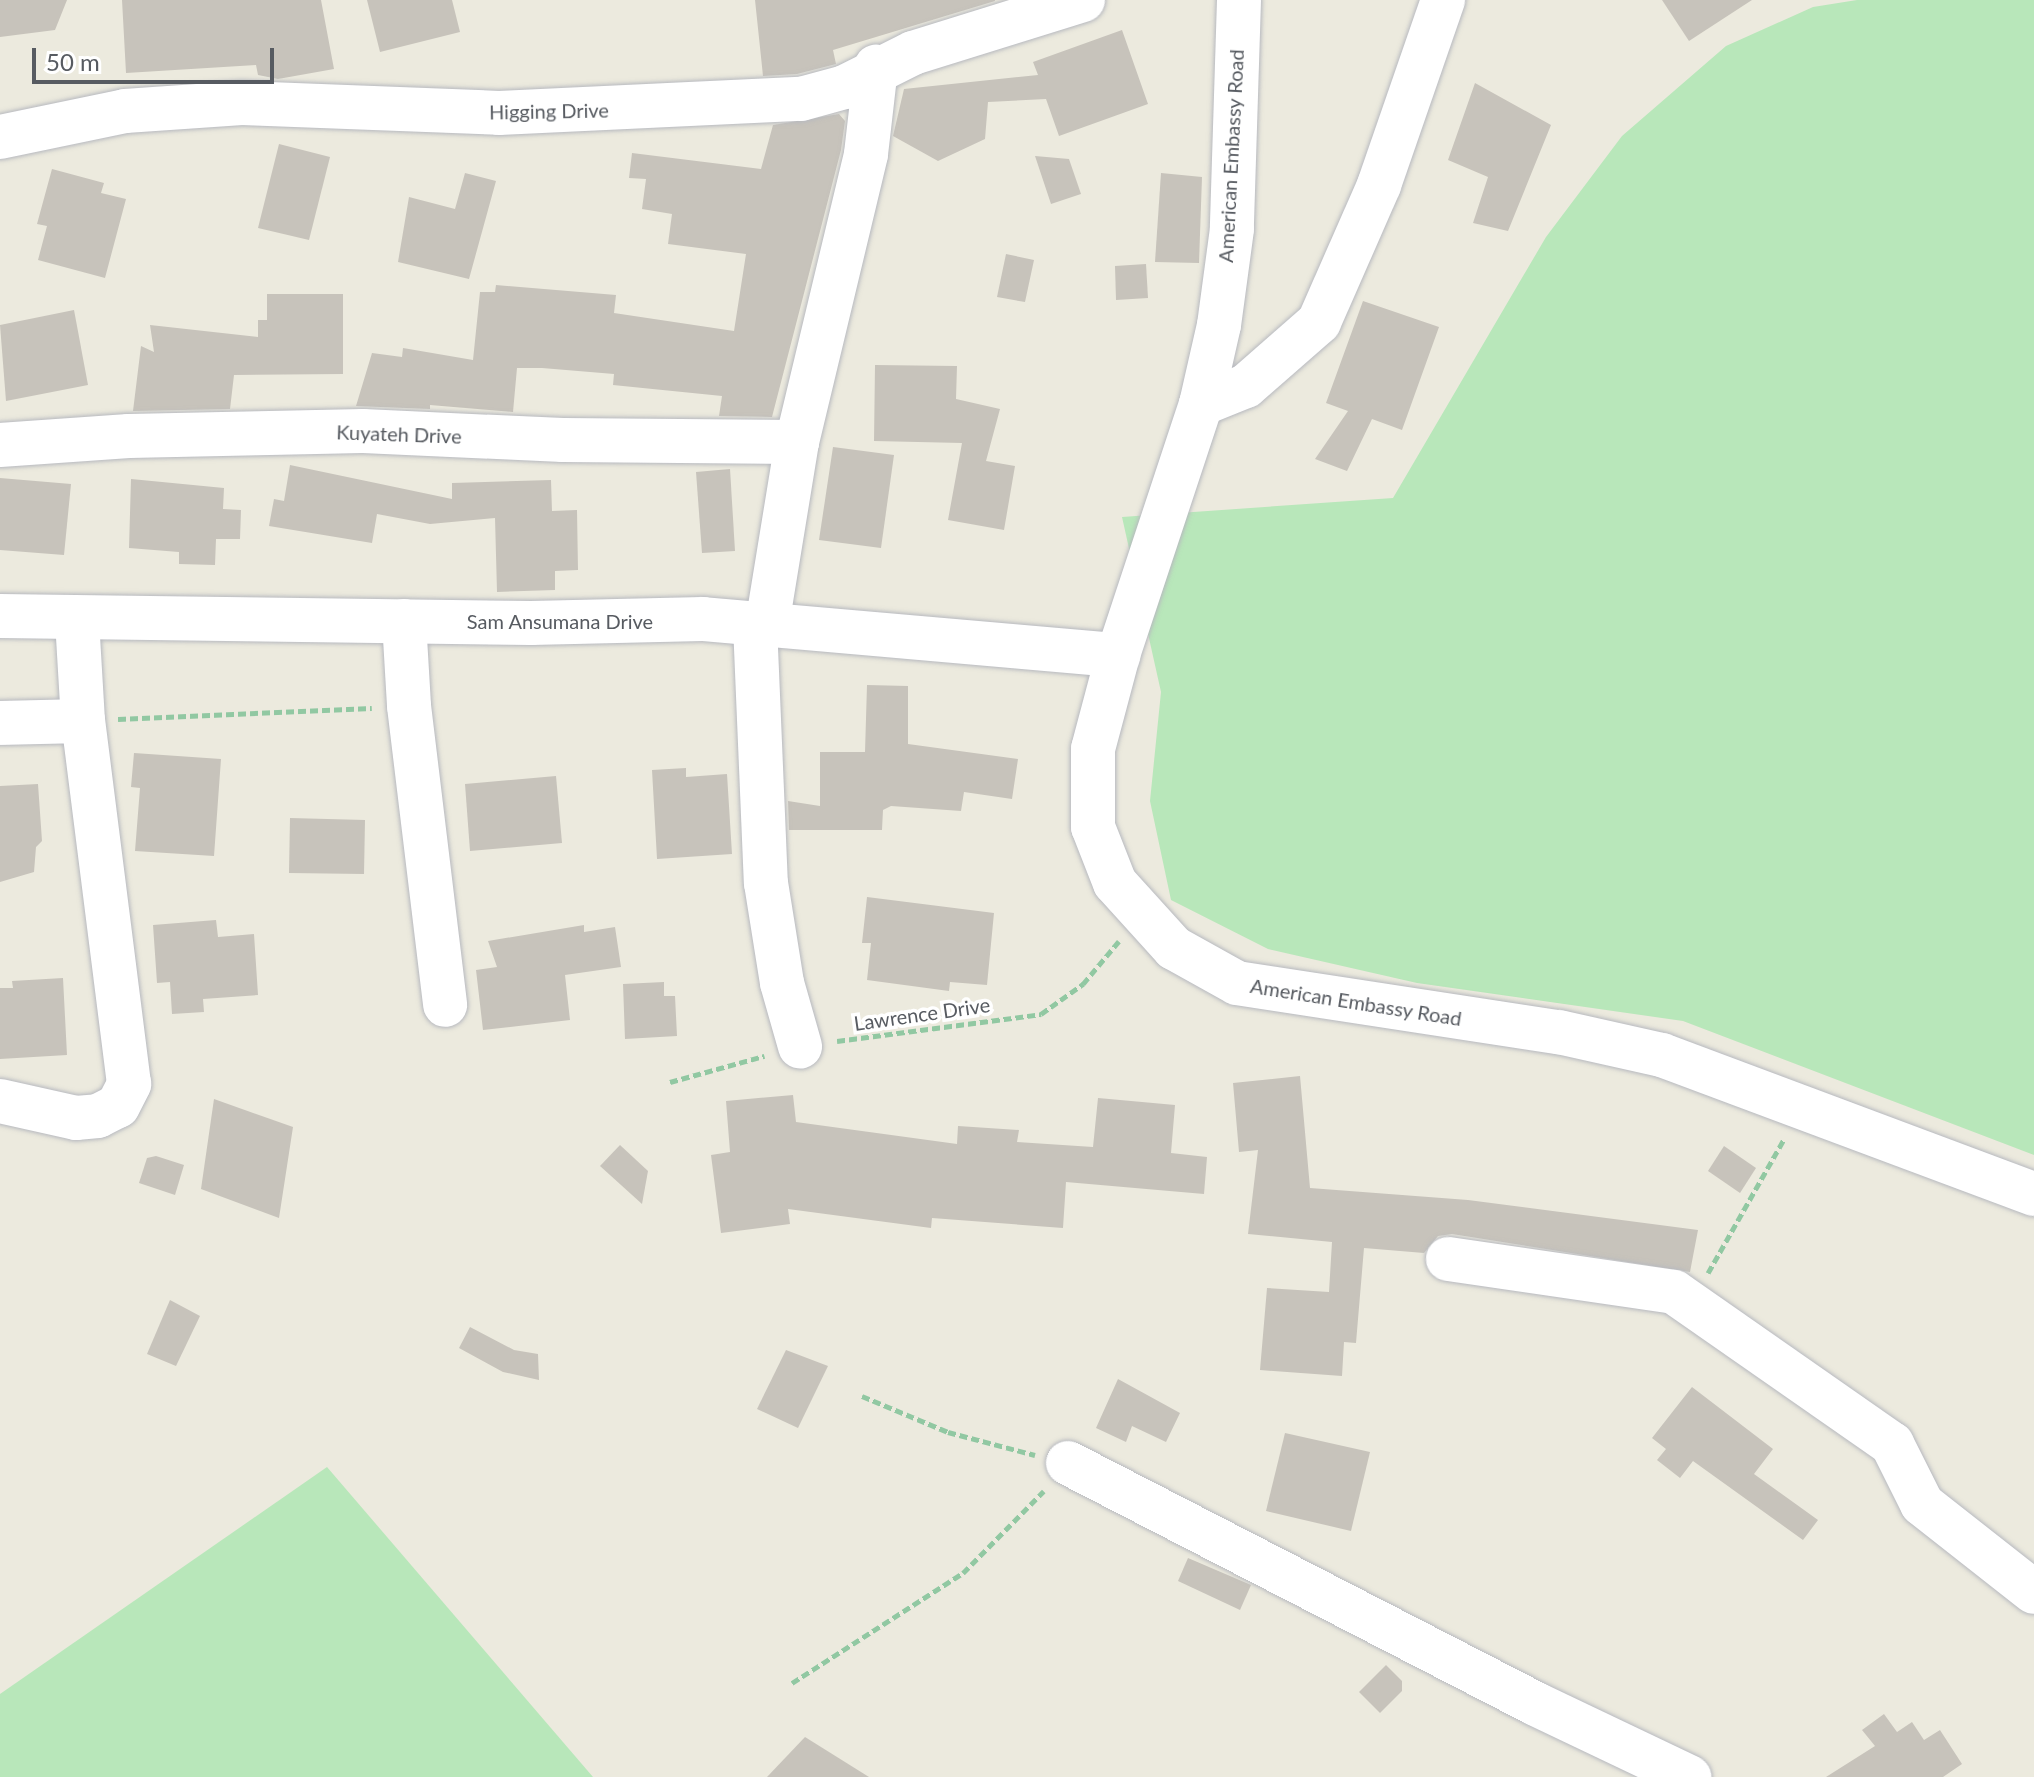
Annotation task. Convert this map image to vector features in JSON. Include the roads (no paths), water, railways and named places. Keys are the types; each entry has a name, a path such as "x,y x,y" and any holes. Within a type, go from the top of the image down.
{"street":[{"name":"Higging Drive","path":"0,137 125,111 242,103 499,113 801,99 845,87 876,67 1083,0"},
{"name":"American Embassy Road","path":"1239,0 1232,229 1219,325 1201,404 1118,655 1093,749 1090,797 1101,856 1140,915 1174,948 1237,983 1613,1042 1803,1107 2034,1194"},
{"path":"1201,404 1246,386 1319,322 1379,185 1443,0"},
{"path":"800,1046 782,983 766,883 758,805 761,624 797,442 866,154 876,67"},
{"name":"Kuyateh Drive","path":"0,445 363,431 563,440 797,442"},
{"name":"Sam Ansumana Drive","path":"0,616 77,620 703,619 1118,655"},
{"path":"0,1101 76,1118 98,1116 118,1106 127,1092 83,721 77,620"},
{"path":"404,621 409,706 445,1005"},
{"path":"0,723 83,721"},
{"path":"1448,1259 1653,1286 1691,1303 1892,1444 1922,1504 2034,1592"},
{"path":"1068,1463 1536,1704 1689,1777"}]}
